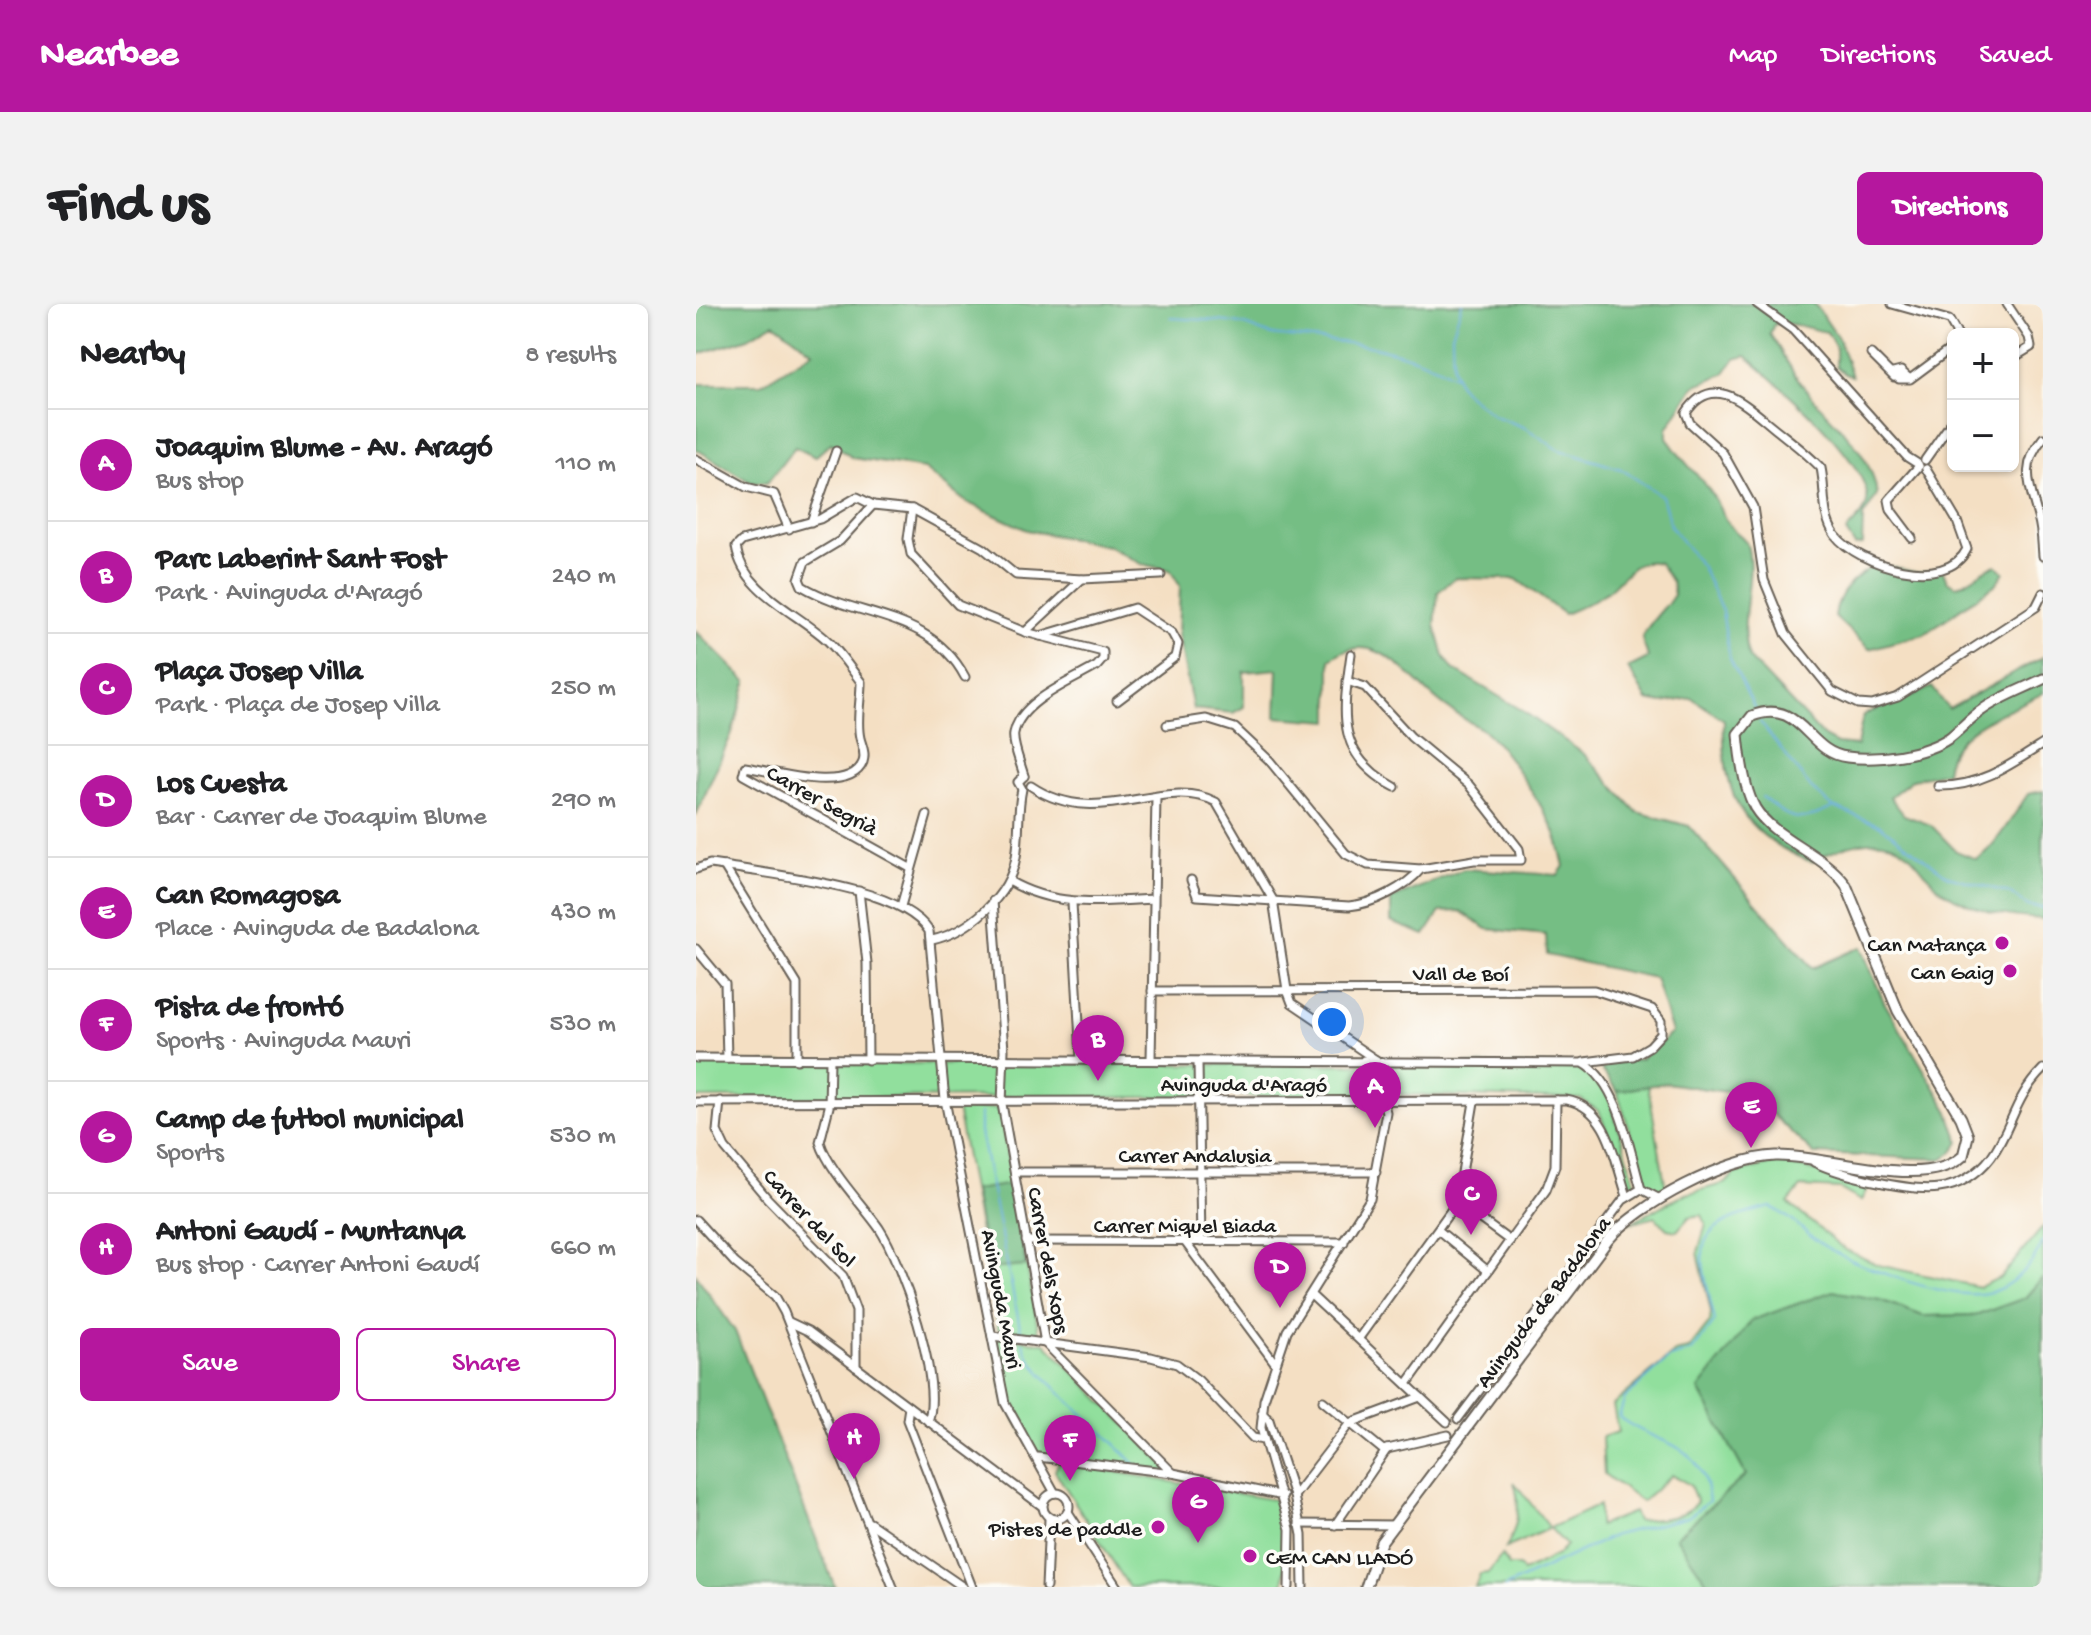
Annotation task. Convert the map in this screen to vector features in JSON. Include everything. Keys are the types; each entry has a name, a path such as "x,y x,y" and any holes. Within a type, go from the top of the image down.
{"street":[{"path":"1757,304 1793,330 1907,457 1922,465 1957,521 1967,549 1963,556 1949,565 1918,573 1876,564 1852,553 1826,519 1821,468 1736,397 1711,393 1696,398 1686,413 1690,423 1723,453 1753,507 1764,580 1786,634 1832,691 1872,705 1898,697 2036,607 2043,593"},
{"path":"1892,304 1949,320 1954,328"},
{"path":"2007,304 2020,320 2031,347 2019,354"},
{"path":"1871,354 1894,377 1910,379 1947,351"},
{"path":"1912,538 1891,510 1889,500 1922,465 1947,429"},
{"path":"2043,438 2029,464 2027,486 2038,517 2043,556"},
{"path":"811,522 836,451"},
{"path":"696,459 746,487 774,494 789,529 811,522 854,497 873,505 912,509 983,548 1016,575 1082,579 1161,575"},
{"path":"873,505 840,541 805,562 800,571 802,586 865,613 908,623 932,636 951,651 965,677"},
{"path":"912,509 909,547 922,569 958,605 1025,632 1097,647 1104,655 1097,666 1038,702 1019,718 1013,735 1024,776"},
{"name":"Carrer Segrià","path":"789,529 742,541 736,547 737,556 761,589 785,612 828,641 861,682 859,735 864,760 859,768 842,776 786,777 745,767 743,775 910,868"},
{"path":"1025,632 1082,579"},
{"path":"1040,636 1134,608 1172,633 1178,644 1175,657 1117,701"},
{"path":"1351,654 1343,722 1347,737 1366,766 1395,787"},
{"name":"Avinguda de Badalona","path":"1366,1587 1376,1553 1395,1525 1626,1220 1660,1199 1755,1158 1786,1156 1812,1161 1932,1170 1952,1165 1967,1149 1968,1136 1961,1118 1898,1011 1846,885 1834,870 1768,821 1755,807 1738,734 1748,719 1777,711 1789,716 1839,756 1867,758 1916,751 1946,740 1985,707 2043,679"},
{"path":"1167,725 1206,719 1235,728 1269,760 1354,859 1368,865 1421,869 1474,860 1516,862 1523,857 1469,785 1411,737 1370,692 1347,681"},
{"path":"1938,786 1960,786 1979,781 2043,744"},
{"path":"1024,776 1031,779 1031,786"},
{"path":"696,869 710,864 859,891 901,906 924,923 932,940 950,936 993,901 1009,881 1017,853 1022,789 1018,782 1024,776"},
{"path":"1022,789 1031,786 1054,799 1089,807 1156,798 1201,796 1216,802 1273,900 1287,990 1298,1008 1376,1060 1386,1112 1370,1199 1287,1331 1262,1413 1264,1440 1283,1496 1290,1529 1289,1587"},
{"path":"1151,1059 1156,798"},
{"path":"901,906 927,815"},
{"path":"724,866 797,984 797,1060"},
{"path":"1191,880 1197,896 1362,905 1413,878 1421,869"},
{"path":"1009,881 1034,894 1072,903 1153,899"},
{"path":"859,891 867,963 868,1060"},
{"name":"Carrer dels Xops","path":"993,901 1003,1100 1045,1343 1173,1473"},
{"path":"1072,903 1081,1058"},
{"name":"Avinguda Mauri","path":"932,940 945,1100 1005,1403 1038,1457 1055,1493"},
{"path":"696,949 725,984 727,1058"},
{"name":"Vall de Boí","path":"1152,991 1594,990 1652,1009 1661,1021 1661,1034 1642,1052 1583,1063"},
{"path":"1353,1044 1364,1060 1366,1100"},
{"name":"Avinguda d'Aragó","path":"696,1058 1583,1063"},
{"path":"830,1060 830,1101 820,1132 822,1148 885,1239 908,1289 933,1400 928,1421"},
{"path":"1198,1062 1201,1242"},
{"path":"1583,1063 1595,1070 1609,1088 1641,1189 1660,1199"},
{"path":"1812,1161 1900,1185 1936,1189 1954,1184 1975,1174 1991,1157 2020,1095 2043,1069"},
{"path":"1407,1384 1551,1181 1556,1154 1556,1100"},
{"name":"Carrer del Sol","path":"720,1101 717,1131 725,1148 767,1198 843,1276 856,1311 856,1367"},
{"name":"Avinguda d'Aragó","path":"696,1102 1578,1102 1599,1118 1627,1196"},
{"path":"1359,1338 1457,1202 1474,1102"},
{"name":"Carrer Andalusia","path":"1015,1172 1376,1172"},
{"path":"1447,1422 1458,1419 1627,1196 1641,1189"},
{"path":"1457,1202 1510,1241"},
{"path":"1621,1204 1626,1220"},
{"path":"696,1220 735,1263 775,1296 789,1322 893,1587"},
{"path":"1438,1230 1488,1271"},
{"name":"Carrer Miquel Biada","path":"1026,1241 1344,1242"},
{"path":"1185,1242 1275,1363"},
{"path":"1311,1295 1447,1422 1448,1435 1456,1444"},
{"path":"789,1322 808,1331 1042,1506 1049,1519 1046,1587"},
{"path":"992,1336 1151,1357 1177,1364 1198,1380 1253,1438 1264,1440"},
{"path":"1294,1496 1350,1423 1420,1397"},
{"path":"1323,1401 1383,1450 1448,1435"},
{"path":"909,1407 907,1420 972,1587"},
{"path":"1262,1413 1269,1420 1294,1496 1303,1587"},
{"path":"1458,1419 1469,1426"},
{"path":"1335,1525 1387,1449"},
{"path":"1038,1457 1173,1473 1283,1496"},
{"path":"1042,1506 1046,1497 1055,1493 1067,1499 1068,1512 1117,1587"},
{"path":"1049,1519 1058,1519 1068,1512"},
{"path":"868,1522 963,1587"},
{"path":"1299,1524 1395,1525"}],"green space":[{"path":"696,304 1815,304 1838,338 1852,376 1836,366 1836,348 1827,332 1774,324 1770,334 1803,385 1850,439 1868,465 1877,495 1863,517 1862,545 1855,546 1846,532 1861,515 1867,502 1865,486 1855,467 1819,424 1746,356 1735,359 1724,374 1694,386 1667,429 1667,437 1712,494 1728,523 1746,542 1750,572 1745,632 1750,659 1824,737 1837,744 1857,746 1863,715 1932,687 1949,709 2043,657 2043,693 1969,732 1950,756 1946,772 1913,779 1890,797 1904,815 1931,825 1956,851 1976,859 1997,839 2028,794 2043,791 2043,919 2016,917 1967,904 1938,887 1910,855 1894,845 1858,843 1812,862 1768,839 1752,825 1740,809 1726,770 1724,720 1692,698 1662,703 1647,700 1628,668 1648,658 1643,635 1674,595 1672,582 1659,563 1635,566 1605,593 1564,614 1516,579 1455,578 1438,592 1435,625 1444,656 1453,669 1520,709 1584,754 1637,812 1689,826 1813,968 1861,947 1884,1002 1949,1112 1959,1142 1953,1152 1942,1159 1814,1154 1753,1096 1666,1083 1617,1091 1598,1064 1640,1059 1672,1033 1655,978 1547,955 1546,935 1487,929 1460,911 1440,912 1425,935 1391,922 1391,899 1464,869 1558,875 1564,866 1556,835 1542,808 1491,736 1443,705 1388,657 1361,648 1346,650 1330,659 1330,721 1276,717 1278,669 1244,672 1244,707 1233,713 1193,709 1178,634 1180,586 1170,570 1141,564 1108,546 1027,530 966,502 924,469 853,458 831,443 815,457 795,447 767,483 752,483 696,449 696,384 761,384 813,352 774,323 748,338 696,355"},
{"path":"1876,564 1919,573 1941,567 1947,581 1956,586 1996,565 2004,572 1996,584 1924,634 1869,649 1835,617 1843,592"},
{"path":"696,631 747,682 732,733 696,815"},
{"path":"696,1063 1560,1066 1590,1074 1607,1091 1636,1185 1629,1189 1599,1111 1580,1099 1385,1094 1255,1097 1216,1093 1193,1097 696,1098"},
{"path":"1648,1086 1666,1189 1660,1191 1646,1184 1617,1091"},
{"path":"999,1108 1039,1334 998,1329 957,1109"},
{"path":"1778,1162 1870,1184 1861,1201 1840,1189 1801,1187 1788,1203 1844,1249 1878,1265 1980,1287 2001,1277 2043,1227 2043,1277 2025,1298 1978,1315 1923,1316 1880,1300 1727,1355 1700,1389 1746,1475 1677,1537 1710,1587 1475,1587 1480,1574 1488,1573 1502,1555 1509,1566 1519,1566 1523,1572 1557,1555 1566,1545 1550,1528 1599,1505 1599,1526 1633,1512 1637,1521 1670,1518 1684,1513 1697,1502 1690,1485 1672,1475 1642,1502 1604,1474 1602,1437 1618,1432 1613,1405 1675,1352 1689,1349 1710,1322 1711,1312 1698,1252 1706,1224 1702,1215 1689,1217 1677,1231 1667,1229 1655,1217 1628,1224 1683,1195 1726,1183 1735,1173"},
{"path":"1012,1184 1026,1266 988,1269 974,1190"},
{"path":"696,1275 735,1331 835,1587 696,1587"},
{"path":"2043,1277 2043,1587 1710,1587 1676,1537 1746,1475 1699,1389 1752,1320 1833,1291 1880,1300 1923,1316 1978,1315 2025,1298"},
{"path":"992,1336 1045,1343 1173,1473 1038,1457 1005,1403"},
{"path":"1059,1462 1275,1500 1287,1552 1283,1587 1129,1587 1055,1471"},
{"path":"1514,1482 1550,1528 1506,1548 1517,1516"}],"waterway":[{"path":"1462,304 1452,335 1453,368 1458,383 1495,416 1526,428 1559,450 1621,469 1662,496 1671,527 1702,567 1722,611 1730,659 1755,709"},
{"path":"1170,318 1226,322 1274,335 1370,346 1413,358 1456,377"},
{"path":"1760,722 1811,788 1833,807 1881,826 1948,876 2010,893 2028,906 2043,908"},
{"path":"1762,797 1795,818 1832,808"},
{"path":"980,1114 980,1132 1022,1337"},
{"path":"1505,1587 1615,1535 1688,1517 1709,1501 1705,1480 1687,1454 1619,1417 1625,1398 1668,1359 1692,1351 1715,1321 1703,1257 1711,1232 1724,1223 1771,1207 1819,1243 1841,1255 1922,1286 1963,1294 1989,1292 2009,1283 2033,1260 2043,1241"},
{"path":"1023,1343 1041,1372 1137,1467"}],"place":[{"name":"Can Matança","path":"2002,943"},
{"name":"Can Gaig","path":"2010,971"},
{"name":"Parc Laberint Sant Fost","path":"1098,1081"},
{"name":"Joaquim Blume - Av. Aragó","path":"1375,1128"},
{"name":"Can Romagosa","path":"1751,1148"},
{"name":"Plaça Josep Villa","path":"1471,1235"},
{"name":"Los Cuesta","path":"1280,1308"},
{"name":"Antoni Gaudí - Muntanya","path":"854,1479"},
{"name":"Pista de frontó","path":"1070,1481"},
{"name":"Pistes de paddle","path":"1158,1527"},
{"name":"Camp de futbol municipal","path":"1198,1543"},
{"name":"CEM CAN LLADÓ","path":"1250,1556"}]}
